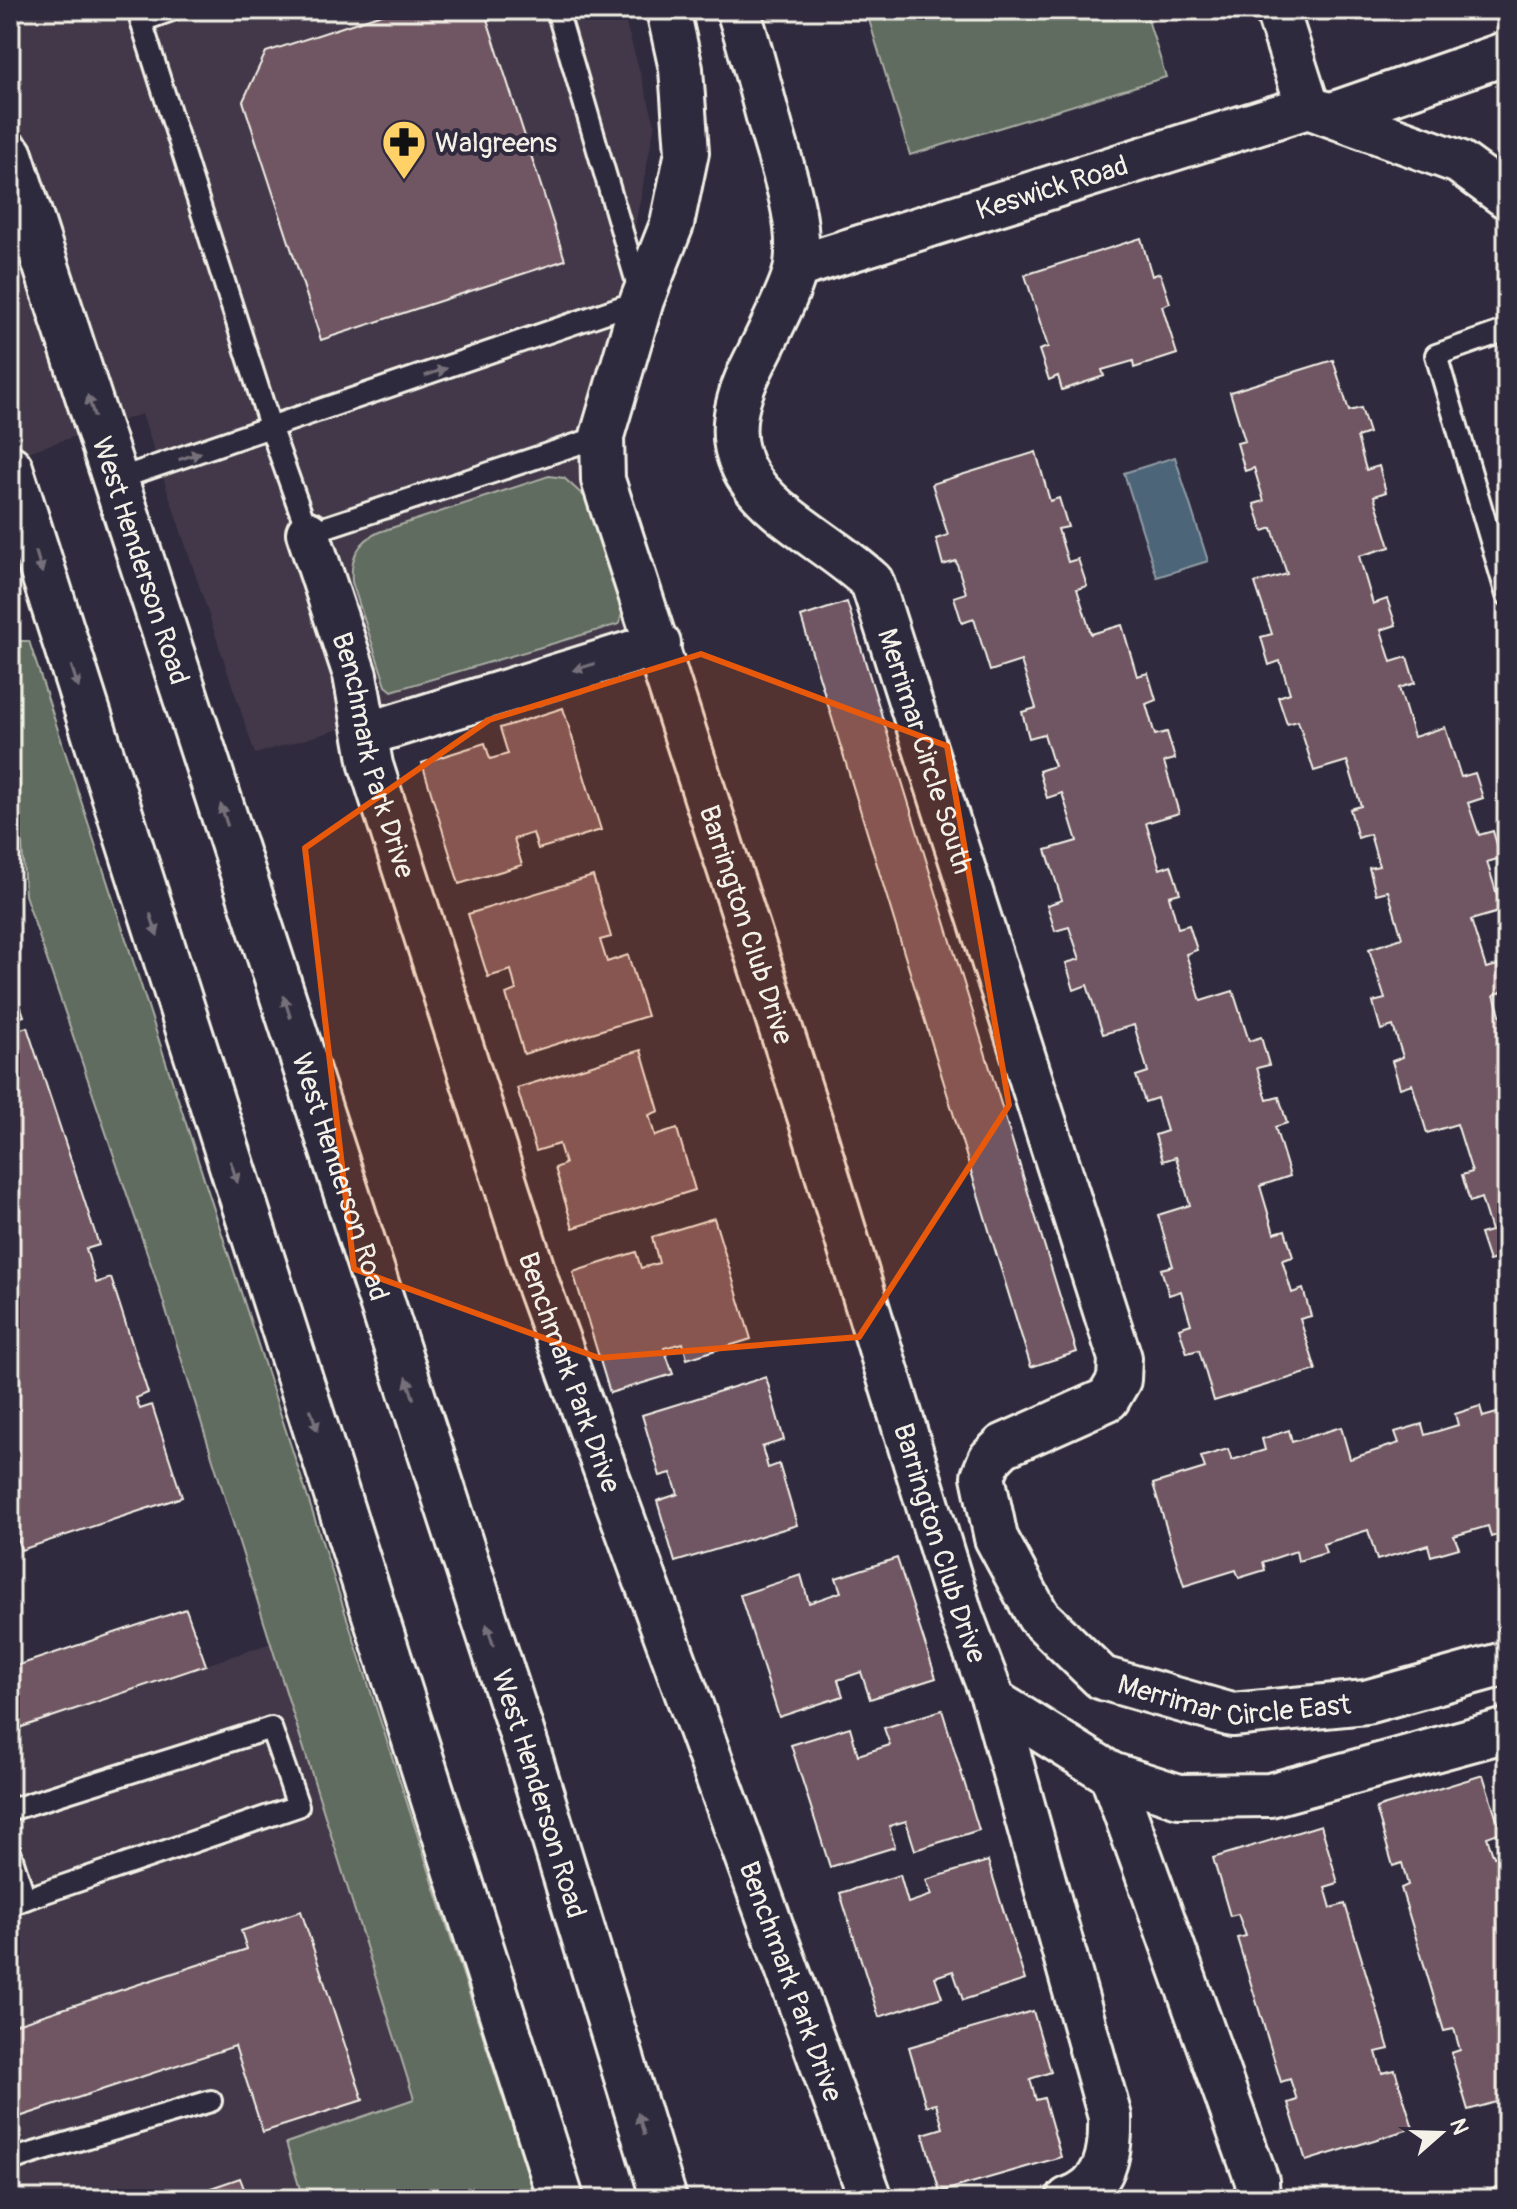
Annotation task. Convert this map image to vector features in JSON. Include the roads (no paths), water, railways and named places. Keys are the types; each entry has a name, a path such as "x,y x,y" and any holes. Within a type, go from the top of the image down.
{"main road":[{"name":"West Henderson Road","path":"10,155 531,1762 664,2199"},
{"path":"10,468 561,2199"}],"street":[{"name":"Barrington Club Drive","path":"668,10 681,69 687,152 672,224 642,300 602,436 603,480 659,644 807,1110 961,1614 994,1701"},
{"name":"Merrimar Circle South","path":"738,10 794,210 796,267 739,395 733,424 738,455 751,481 770,505 872,582 1120,1358 1119,1380 1108,1399 1090,1410 1003,1446 990,1459 983,1476"},
{"path":"1277,10 1320,111 1467,167 1507,197"},
{"name":"Keswick Road","path":"796,267 1507,53"},
{"path":"1467,167 1507,154"},
{"name":"Benchmark Park Drive","path":"308,533 336,611 367,734 371,765 539,1288 871,2199"},
{"path":"367,734 659,644"},
{"name":"Merrimar Circle East","path":"983,1476 996,1538 1038,1616 1102,1678 1232,1715 1366,1702 1507,1663"},
{"path":"994,1701 1111,1774 1179,1796 1270,1795 1507,1730"},
{"path":"994,1701 1110,2117 1111,2145 1106,2167 1095,2183 1068,2199"},
{"path":"1111,1774 1257,2181 1258,2199"}],"lane":[{"path":"172,10 141,21 271,429 308,533 602,436"},
{"path":"115,480 642,300 557,10"},
{"path":"1507,330 1436,355 1507,595"},
{"path":"10,1810 271,1728 298,1806 18,1901 10,1852"},
{"path":"10,2160 211,2101"},
{"path":"1499,2199 1507,2196"}],"water":[{"path":"1175,457 1208,561 1157,577 1124,473"}],"place":[{"name":"Walgreens","path":"404,181"}]}
